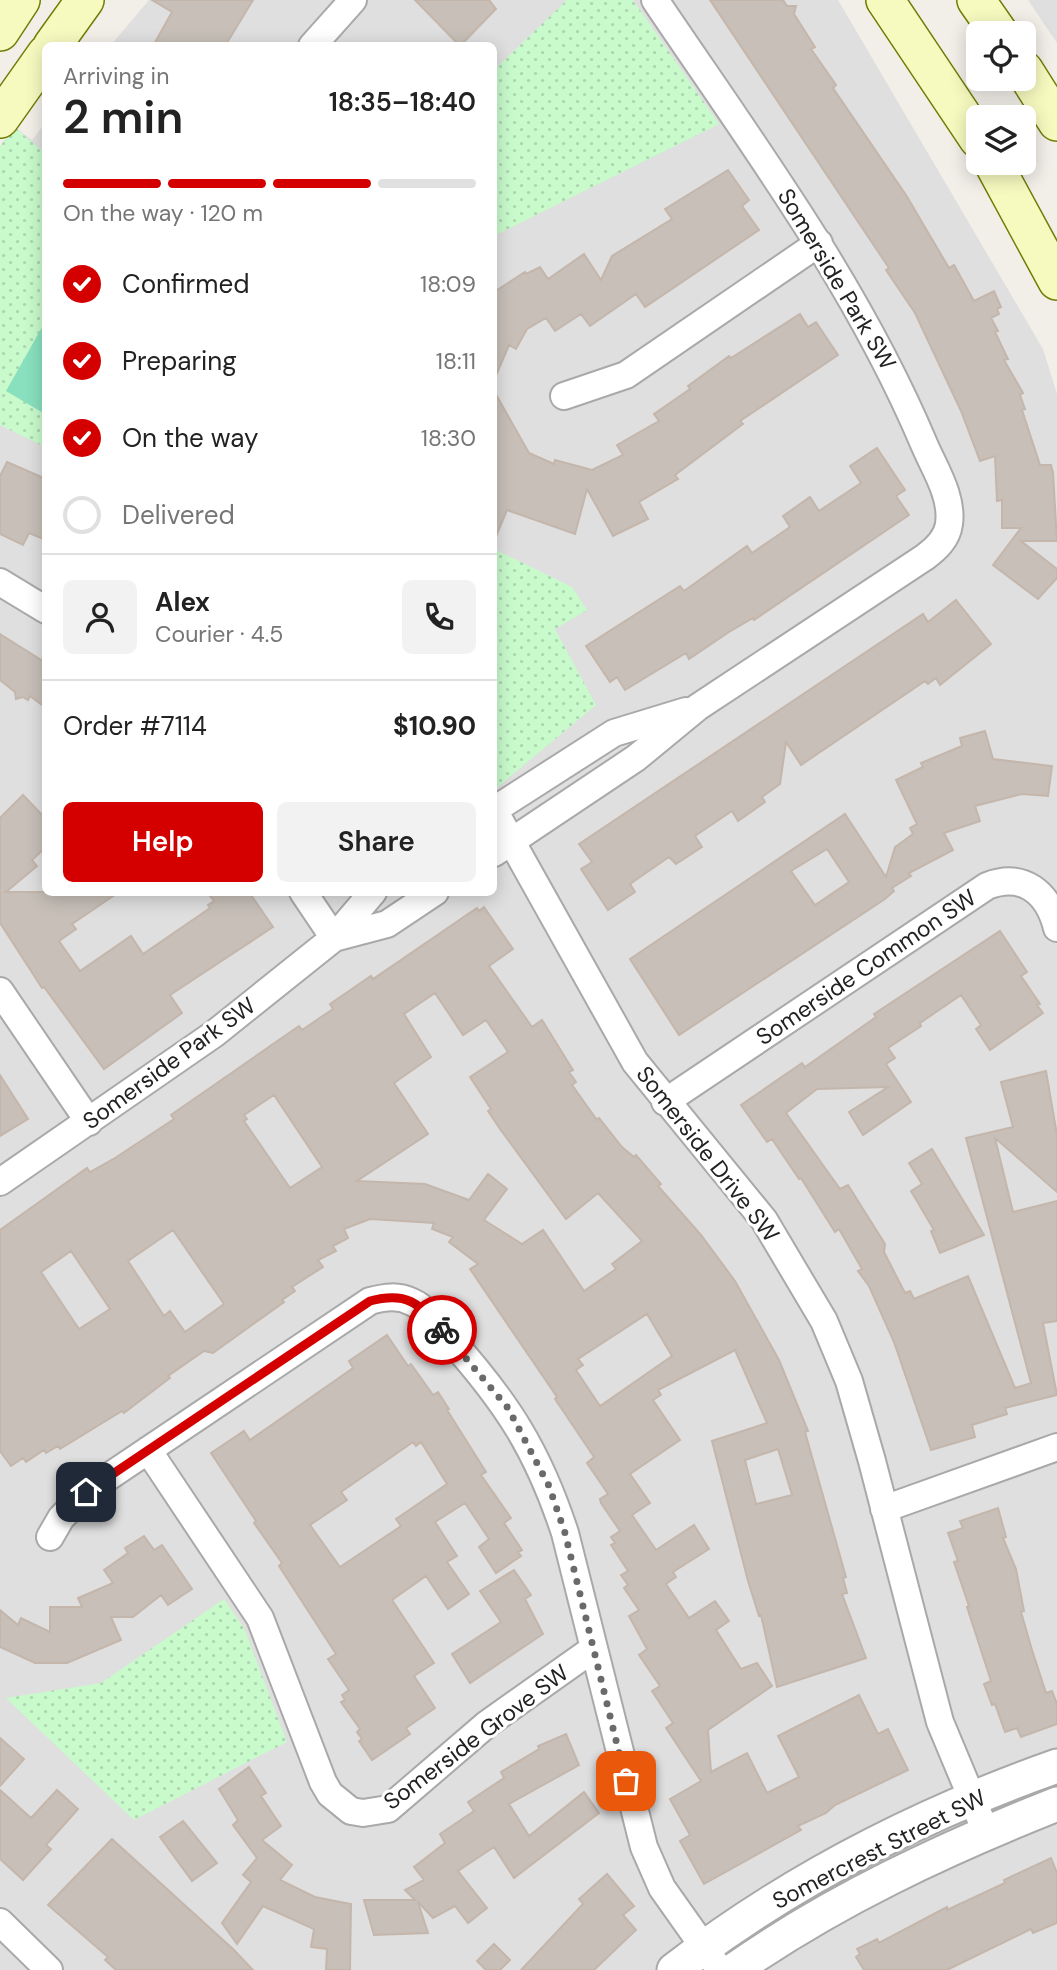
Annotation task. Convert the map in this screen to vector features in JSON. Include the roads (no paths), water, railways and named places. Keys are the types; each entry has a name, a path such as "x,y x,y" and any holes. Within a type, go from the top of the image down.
{"main road":[{"path":"0,15 21,0"},
{"path":"0,32 21,0"},
{"path":"55,42 85,0"},
{"path":"886,0 966,121"},
{"path":"976,0 991,21"},
{"path":"0,118 42,60"},
{"path":"1036,89 1057,122"},
{"path":"1000,175 1057,281"}],"street":[{"path":"316,42 353,0"},
{"name":"Somerside Park SW","path":"503,847 636,758 698,707 925,558 937,548 949,523 947,498 897,379 851,295 819,243 654,0"},
{"path":"564,396 626,375 819,243"},
{"path":"0,582 42,608"},
{"name":"Somerside Park SW","path":"497,808 614,733 698,707"},
{"name":"Somerside Drive SW","path":"497,822 503,847 617,1031 665,1102 719,1161 764,1220 817,1310 849,1381 940,1723 986,1832"},
{"name":"Somerside Common SW","path":"665,1102 986,886 1011,881 1037,889 1049,902 1057,928"},
{"path":"306,896 334,939"},
{"name":"Somerside Park SW","path":"0,1182 215,1034 334,939 370,896"},
{"name":"Somerside Park SW","path":"334,939 387,924 429,896"},
{"path":"0,991 89,1122"},
{"name":"Somerside Grove SW","path":"593,1649 487,1724 388,1809 363,1813 351,1811 330,1794 323,1782 260,1618 148,1450 370,1301 387,1297 414,1302 490,1385 529,1443 549,1486 565,1533 644,1847 662,1888 711,1959"},
{"path":"884,1509 1057,1447"},
{"path":"50,1537 61,1518 86,1492 148,1450"},
{"name":"Somercrest Street SW","path":"674,1970 711,1959 760,1909 818,1875 972,1800 1057,1766"},
{"name":"Somercrest Street SW","path":"734,1970 777,1940 841,1903 986,1832 1057,1804"},
{"path":"0,1922 49,1970"}]}
